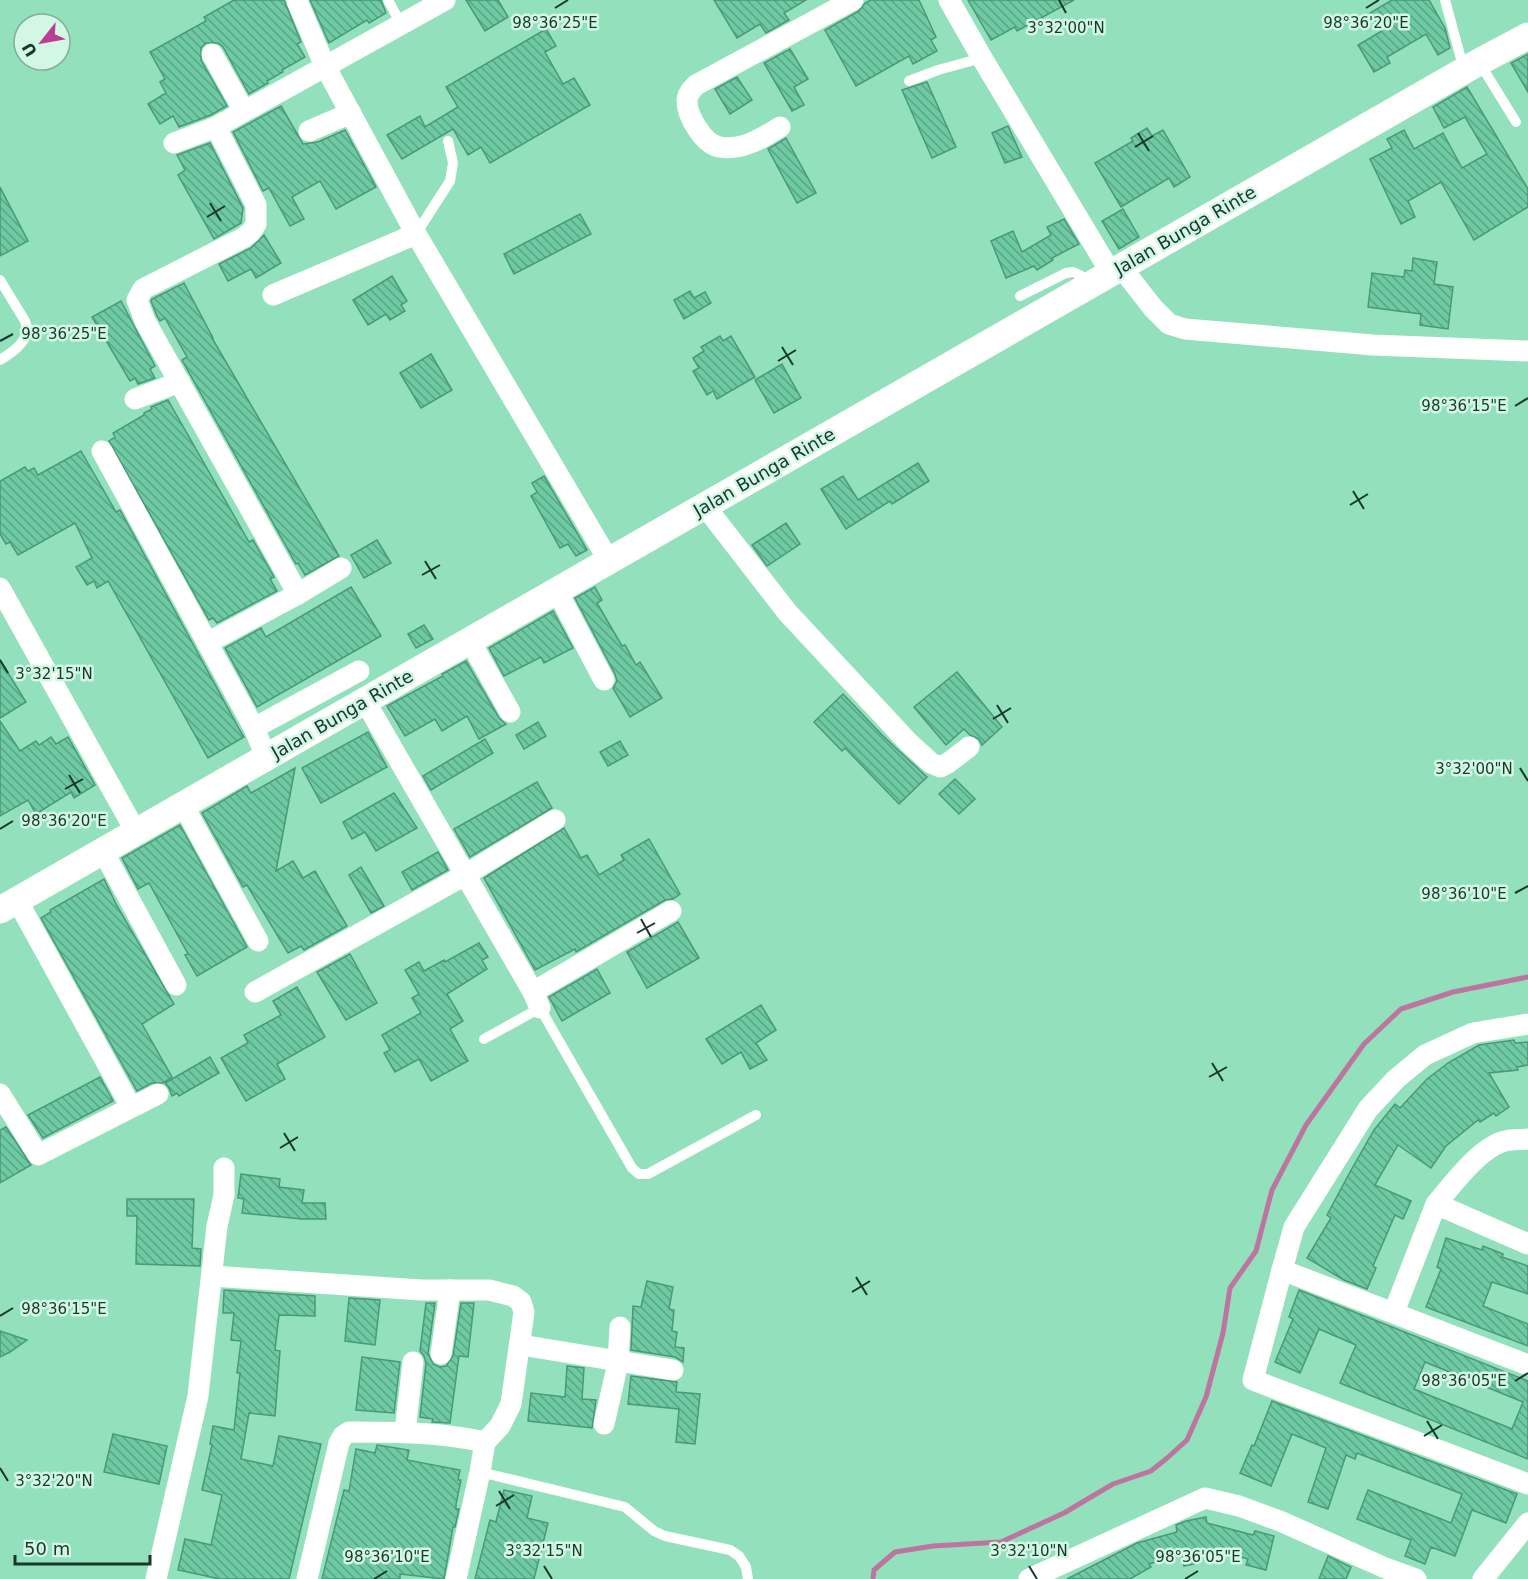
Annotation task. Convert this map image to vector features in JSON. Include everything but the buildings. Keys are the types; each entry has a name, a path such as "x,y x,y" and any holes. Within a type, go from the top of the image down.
{"street":[{"path":"174,143 216,127 445,0"},
{"path":"780,127 759,140 727,148 716,147 698,131 687,99 690,91 696,85 853,0"},
{"path":"949,0 1107,275 1153,308 1169,324 1185,329 1373,345 1528,351"},
{"path":"297,1 325,66 416,234 609,561"},
{"name":"Jalan Bunga Rinte","path":"8,905 1528,36"},
{"path":"212,54 244,111"},
{"path":"309,130 351,112"},
{"path":"216,127 256,205 256,224 243,238 142,289 137,300 145,321 298,594"},
{"path":"273,295 416,234"},
{"path":"135,399 180,382"},
{"path":"102,451 254,728 266,757"},
{"path":"705,506 787,612 908,742 931,763 940,767 969,747"},
{"path":"207,643 341,568"},
{"path":"0,588 136,832"},
{"path":"557,591 604,680"},
{"path":"470,640 510,712"},
{"path":"254,728 359,671"},
{"path":"365,701 537,1000 670,911"},
{"path":"183,805 258,941"},
{"path":"255,992 465,875 555,820"},
{"path":"103,851 176,985"},
{"path":"8,905 131,1107"},
{"path":"1528,1024 1473,1033 1425,1055 1396,1079 1368,1109 1293,1227 1253,1380 1528,1484"},
{"path":"0,1094 38,1155 158,1094"},
{"path":"1394,1312 1436,1204 1471,1163 1486,1151 1503,1141 1528,1139"},
{"path":"156,1579 198,1396 217,1226 225,1194 224,1168"},
{"path":"1436,1204 1528,1244"},
{"path":"1282,1270 1528,1365"},
{"path":"212,1276 450,1290 489,1290 513,1296 521,1302 524,1312 511,1404 500,1426 485,1442 456,1579"},
{"path":"441,1354 450,1290"},
{"path":"604,1424 618,1362 620,1327"},
{"path":"520,1346 673,1370"},
{"path":"405,1432 413,1362"},
{"path":"307,1579 339,1443 343,1436 349,1432 405,1432 485,1442"},
{"path":"1029,1579 1205,1498 1239,1506 1280,1521 1383,1567 1416,1579"},
{"path":"1483,1579 1528,1523"}],"lane":[{"path":"388,0 401,24"},
{"path":"1445,0 1472,66 1516,122"},
{"path":"909,81 982,58"},
{"path":"416,234 450,181 453,163 448,141"},
{"path":"1020,296 1066,273 1107,275"},
{"path":"0,280 25,321 28,331 21,345 0,360"},
{"path":"484,1039 537,1000 632,1168 639,1174 648,1174 756,1114"},
{"path":"480,1472 625,1508 654,1531 665,1536 730,1550 739,1556 746,1567 748,1579"}],"waterway":[{"path":"873,1579 874,1570 895,1552 933,1546 1001,1542 1064,1513 1113,1484 1151,1471 1187,1440 1206,1397 1223,1333 1230,1288 1256,1251 1272,1190 1306,1125 1364,1044 1401,1009 1453,992 1528,977"}]}
